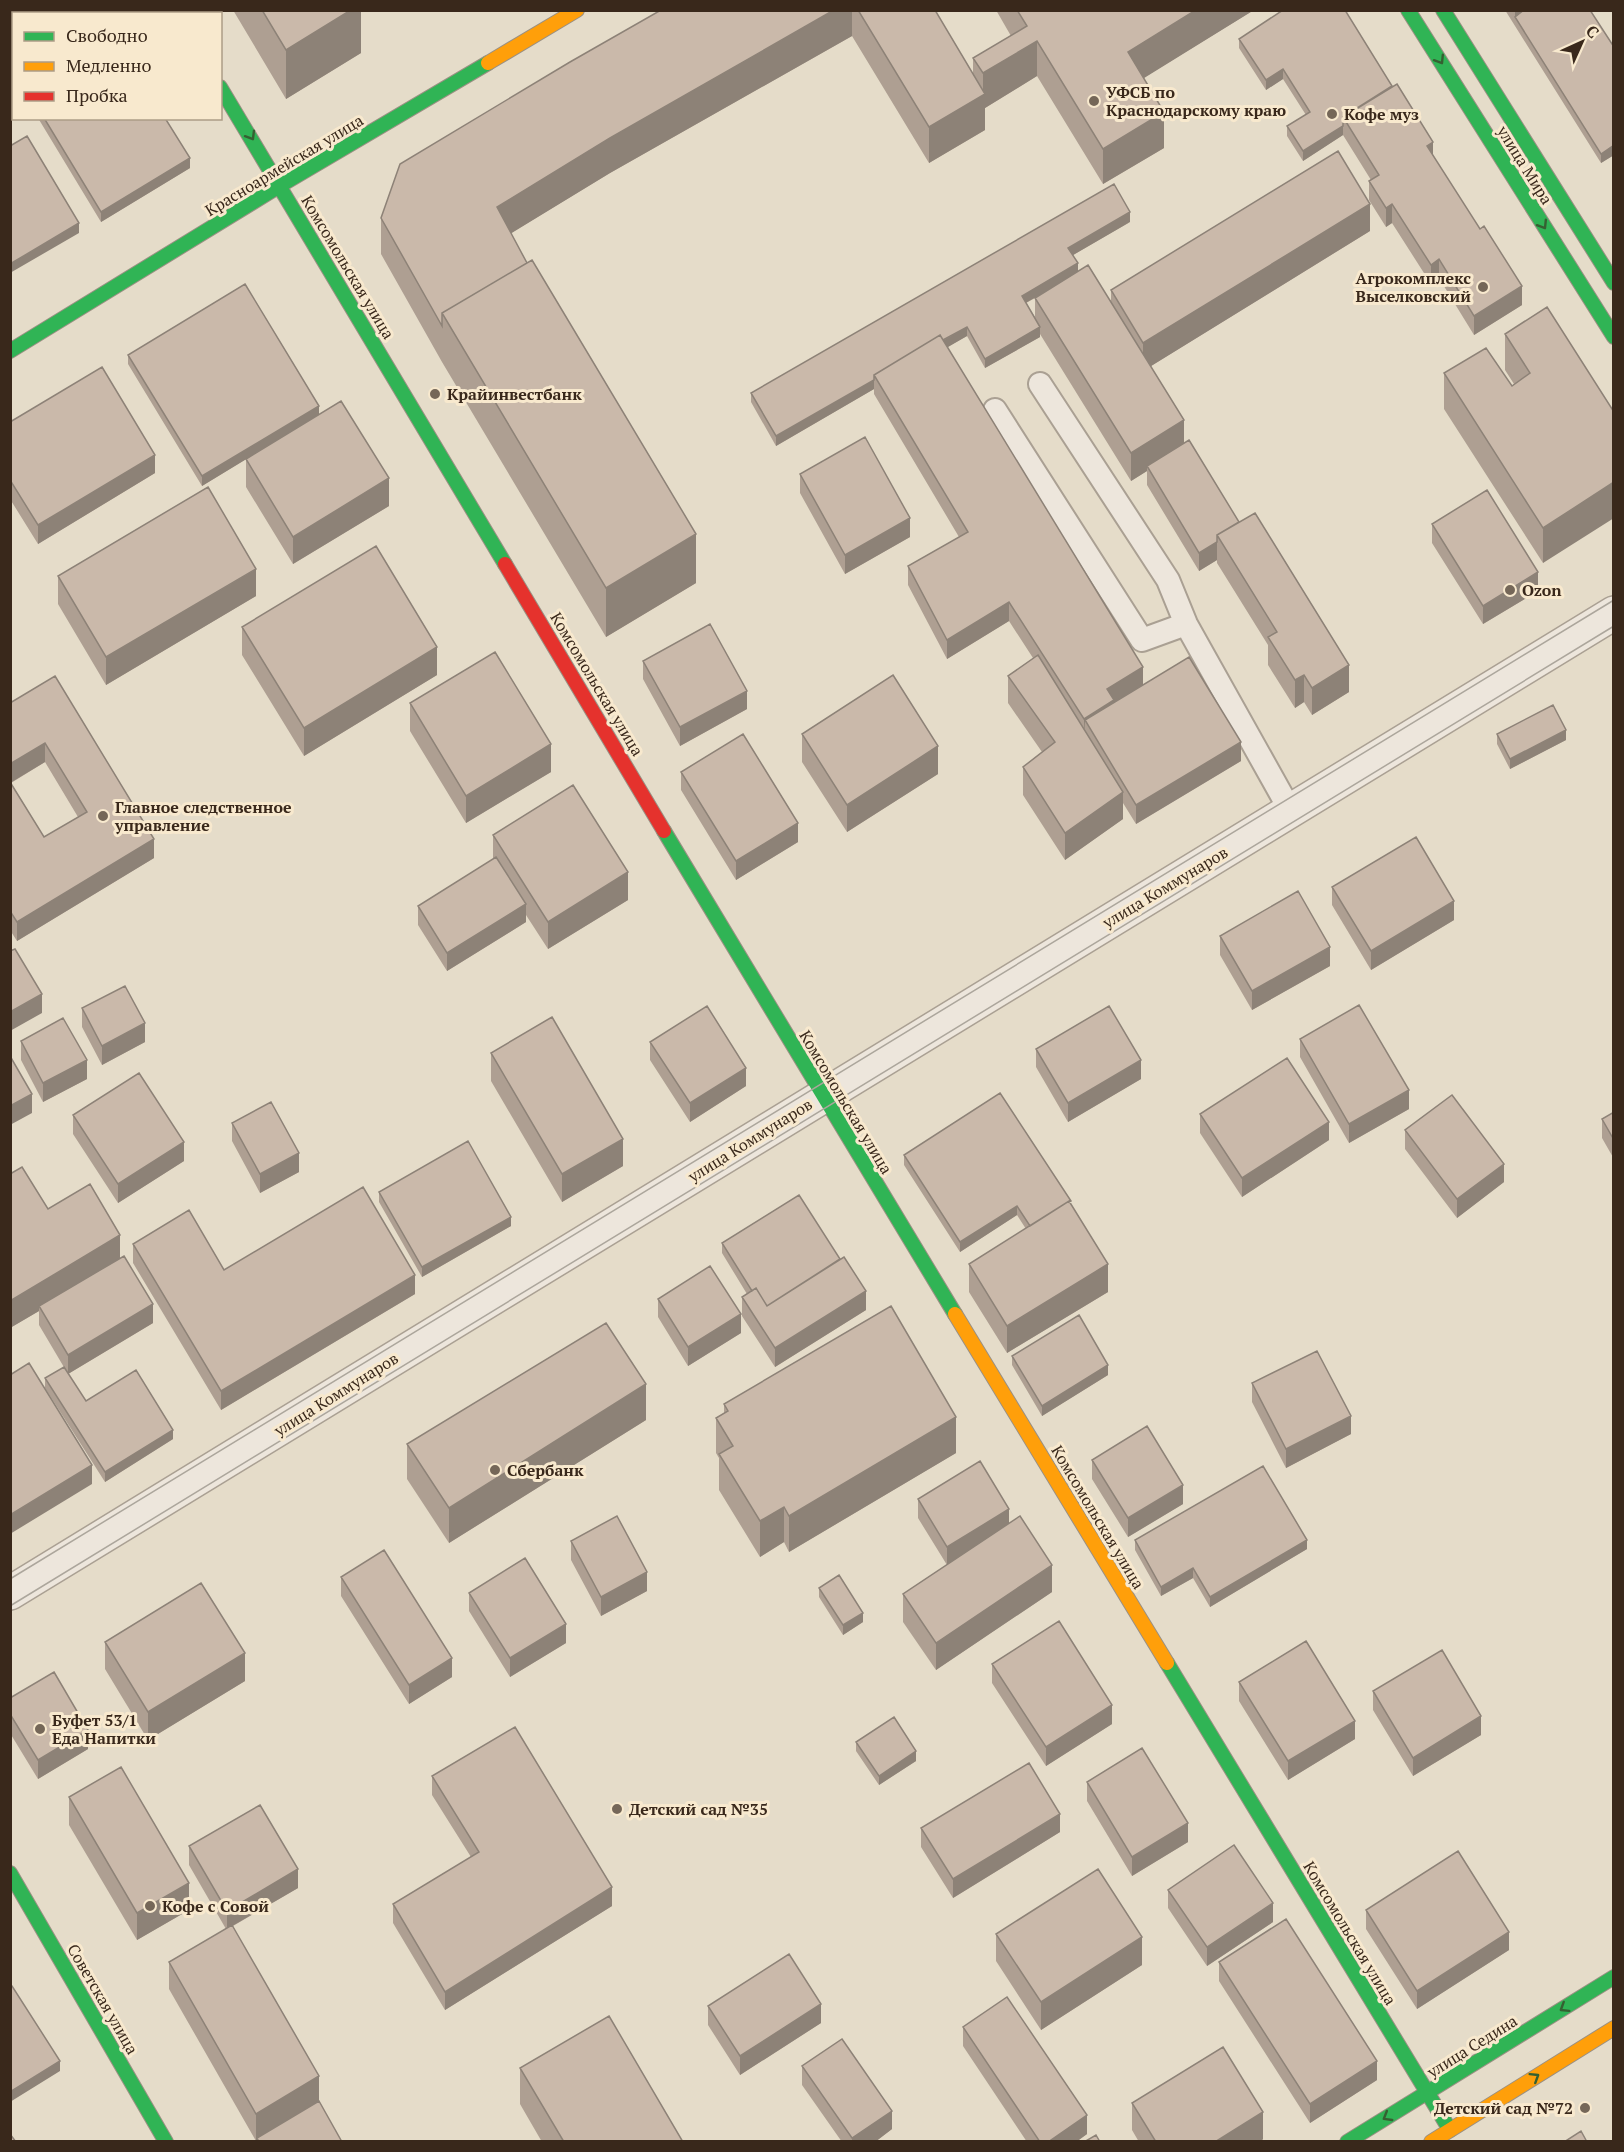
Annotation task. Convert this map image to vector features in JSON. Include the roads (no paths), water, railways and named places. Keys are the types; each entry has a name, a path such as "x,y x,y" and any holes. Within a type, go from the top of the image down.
{"street":[{"name":"Красноармейская улица","path":"10,351 280,185 577,10"},
{"name":"улица Мира","path":"1408,10 1614,337"},
{"name":"улица Мира","path":"1443,10 1614,284"},
{"name":"Комсомольская улица","path":"222,90 823,1095 1450,2130"},
{"name":"улица Коммунаров","path":"10,1593 1614,613"},
{"name":"Советская улица","path":"10,1873 166,2142"},
{"name":"улица Седина","path":"1347,2142 1614,1977"},
{"path":"1431,2142 1614,2028"}],"lane":[{"path":"1040,384 1167,580 1186,624 1290,810"},
{"path":"995,410 1142,640 1186,624"}],"tram line":[{"path":"10,1579 1614,600"},
{"path":"10,1606 1614,626"}],"place":[{"name":"УФСБ по Краснодарскому краю","path":"1094,101"},
{"name":"Кофе муз","path":"1332,114"},
{"name":"Агрокомплекс Выселковский","path":"1483,287"},
{"name":"Крайинвестбанк","path":"435,394"},
{"name":"Ozon","path":"1510,590"},
{"name":"Главное следственное управление","path":"103,816"},
{"name":"Сбербанк","path":"495,1470"},
{"name":"Буфет 53/1 Еда Напитки","path":"40,1729"},
{"name":"Детский сад №35","path":"617,1809"},
{"name":"Кофе с Совой","path":"150,1906"},
{"name":"Детский сад №72","path":"1585,2108"}]}
